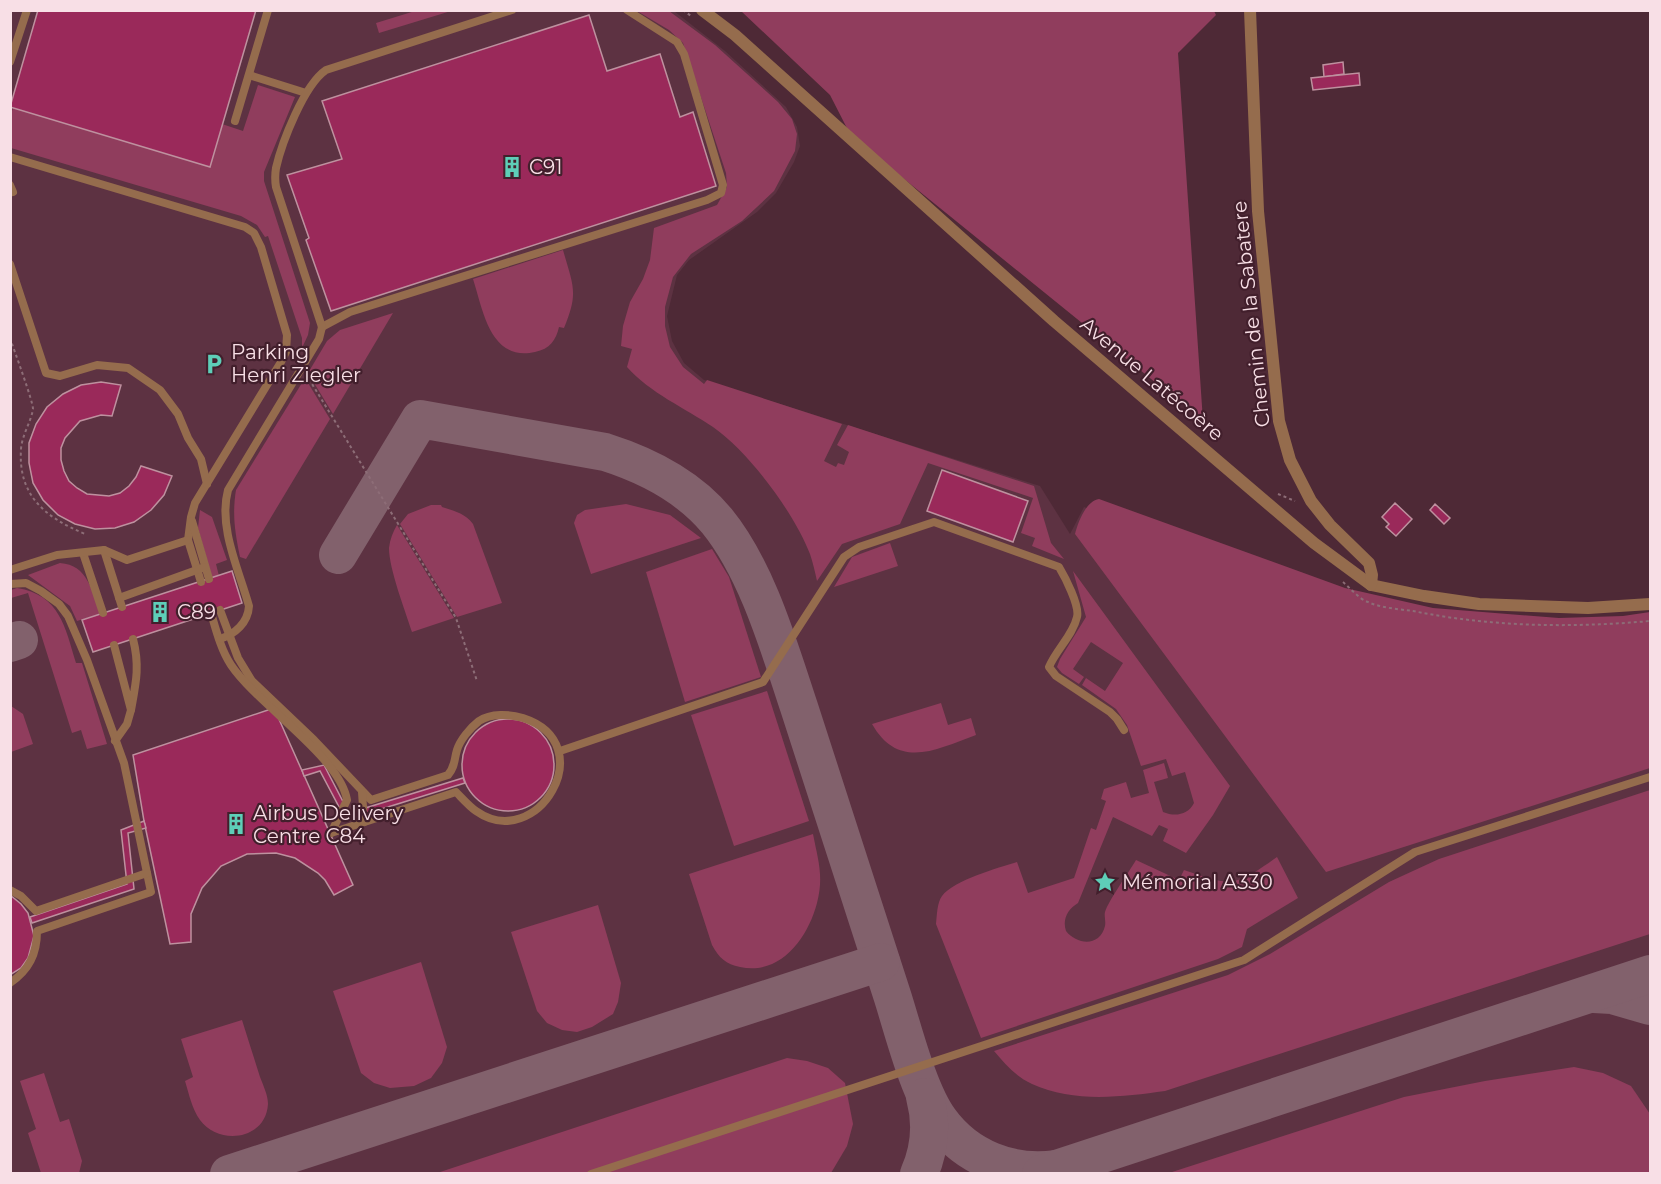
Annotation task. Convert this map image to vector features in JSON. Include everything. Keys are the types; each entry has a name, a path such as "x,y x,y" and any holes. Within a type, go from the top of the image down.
{"street":[{"name":"Avenue Latécoère","path":"702,10 735,35 1054,321 1314,543 1371,585 1424,596 1479,603 1588,608 1650,604"},
{"name":"Chemin de la Sabatere","path":"1250,10 1258,211 1279,421 1290,460 1311,501 1330,525 1369,563 1372,575 1371,585"}],"lane":[{"path":"10,62 27,10"},
{"path":"236,121 268,10"},
{"path":"220,639 241,626 249,614 249,606 224,521 224,504 228,490 319,339 322,327 276,187 275,171 283,144 306,93 317,76 326,70 512,10"},
{"path":"322,327 350,312 707,200 721,193 723,184 684,54 677,42 627,10"},
{"path":"249,75 306,93"},
{"path":"10,157 245,227 254,233 261,247 287,335 286,349 281,362 195,503 188,540 205,580"},
{"path":"10,264 46,373 60,376 97,365 128,368 152,384 160,390 178,414 188,438 201,459 207,484"},
{"path":"191,517 201,569"},
{"path":"560,751 763,682 844,557 859,547 934,522 1059,567 1066,578 1078,614 1049,667 1056,676 1110,712 1124,730"},
{"path":"10,570 57,555 104,550 127,560 188,540"},
{"path":"104,550 122,607"},
{"path":"83,554 103,613"},
{"path":"119,598 201,569"},
{"path":"10,584 26,583 41,591 59,604 68,616 87,660 124,763 151,892 37,931 37,944 33,959 25,971 10,984"},
{"path":"211,613 232,666 249,687 315,750 339,777 347,800 331,833 456,792 476,811 486,816 510,821 524,818 544,802 556,787 560,776 560,751 540,725 515,715 487,717 478,722 462,739 457,749 454,769 448,775 370,800 314,740 252,681 228,636 220,610"},
{"path":"115,741 127,724 138,673 138,659 133,639"},
{"path":"114,645 131,710"},
{"path":"591,1173 1244,960 1415,852 1650,777"},
{"path":"362,792 364,822"},
{"path":"10,890 36,911 147,873"}],"path":[{"path":"10,338 33,408 21,447 21,469 28,491 40,508 60,524 85,534"},
{"path":"302,368 456,618 477,681"},
{"path":"1366,602 1439,617 1482,622 1587,625 1650,621"}],"shaded area":[{"path":"10,11 674,11 725,51 786,107 797,127 800,146 794,162 776,193 757,212 689,260 677,275 667,316 672,341 684,363 704,380 1040,486 1070,534 1084,507 1253,573 1369,610 1650,630 1650,1173 11,1173"},
{"path":"415,11 451,11 379,33 376,23"},
{"path":"637,11 669,11 715,45 778,102 792,119 797,134 795,151 774,191 742,221 691,254 673,277 665,307 665,326 670,347 683,367 704,384 707,380 842,424 824,461 836,467 838,463 844,465 849,452 837,445 848,425 1034,486 1051,543 1064,559 1032,546 1035,538 1021,533 1033,498 928,463 900,524 842,544 817,581 803,538 782,503 742,452 713,427 646,385 627,367 632,349 621,346 623,326 630,302 643,279 650,260 654,228 717,205 727,187 726,173 683,43 669,30"},
{"path":"741,11 1214,11 1216,15 1178,53 1203,421 851,136 830,95"},
{"path":"258,85 295,97 264,172 264,181 310,323 302,348 302,338 268,236 265,237 257,225 241,216 11,148 13,108 222,124 243,131"},
{"path":"563,250 573,289 572,306 564,328 559,327 552,343 540,351 520,353 508,349 491,331 473,279"},
{"path":"393,313 333,414 308,373 327,341 340,330"},
{"path":"305,378 330,419 246,559 240,557 234,507 236,490"},
{"path":"1099,499 1345,588 1433,608 1559,618 1623,616 1650,612 1650,768 1326,872 1075,534 1086,508"},
{"path":"626,504 670,515 701,538 591,574 574,523 577,515 585,510"},
{"path":"431,505 441,505 459,513 473,524 502,603 457,617 400,524 408,514"},
{"path":"200,510 212,517 227,560 216,564 219,576 212,578 198,528"},
{"path":"397,525 454,618 412,632 394,578 390,557 390,542"},
{"path":"890,543 898,566 834,587 852,557"},
{"path":"712,549 729,577 761,677 685,702 646,572"},
{"path":"60,563 69,565 83,574 91,588 100,614 77,621 70,606 28,575"},
{"path":"1073,571 1230,786 1186,853 1163,841 1168,829 1159,825 1152,836 1113,817 1078,903 1067,915 1066,931 1082,941 1088,942 1098,938 1105,926 1107,907 1136,860 1179,880 1184,870 1213,879 1233,881 1252,874 1277,857 1298,898 1247,929 1242,947 1218,959 981,1038 936,924 938,906 942,896 966,880 1017,862 1028,893 1074,878 1091,828 1096,830 1106,801 1101,799 1104,789 1126,782 1131,798 1149,793 1143,770 1164,763 1168,778 1154,782 1163,812 1181,814 1194,803 1185,772 1172,776 1166,759 1141,766 1127,725 1116,709 1082,685 1086,678 1105,691 1123,663 1091,642 1073,669 1084,677 1079,684 1057,667 1086,617"},
{"path":"17,588 43,598 59,615 76,663 82,663 107,744 87,749 81,730 72,733 28,593 11,598 11,590"},
{"path":"767,691 809,821 734,846 691,715"},
{"path":"941,703 948,725 971,718 976,735 933,750 906,752 894,748 883,739 872,724"},
{"path":"11,706 23,714 33,744 11,752"},
{"path":"1650,790 1650,934 1165,1091 1098,1097 1064,1094 1048,1090 1021,1078 994,1051 1228,975 1270,954 1389,882 1439,859"},
{"path":"813,834 820,868 819,893 813,916 799,941 790,952 768,966 740,967 727,962 720,957 712,945 689,874"},
{"path":"598,905 621,983 618,1002 613,1014 592,1027 577,1032 562,1030 547,1023 537,1011 511,932"},
{"path":"421,962 447,1047 442,1063 431,1078 414,1086 390,1088 374,1083 361,1073 333,991"},
{"path":"242,1020 268,1104 265,1116 251,1132 229,1136 218,1134 208,1128 195,1111 185,1081 193,1077 181,1039"},
{"path":"787,1058 807,1061 828,1068 845,1083 853,1124 847,1146 831,1173 434,1174"},
{"path":"1574,1067 1603,1073 1631,1086 1650,1114 1650,1173 1169,1173 1404,1097"},
{"path":"44,1073 60,1122 69,1119 82,1161 79,1173 41,1173 28,1133 36,1129 20,1081"}],"building":[{"path":"38,10 256,10 210,167 10,107"},
{"name":"C91","path":"589,15 607,71 660,54 680,117 693,112 716,186 331,311 306,240 309,238 287,175 342,159 322,101"},
{"path":"1343,62 1344,74 1324,77 1323,65"},
{"path":"1359,73 1360,85 1313,90 1311,78"},
{"path":"101,382 121,385 112,416 101,415 80,421 65,438 61,448 61,460 69,481 87,494 109,496 120,493 129,486 141,466 172,476 164,495 151,510 134,522 115,528 95,529 75,524 58,515 43,500 33,483 29,463 29,443 36,424 47,407 63,394 81,385"},
{"path":"942,470 1028,501 1013,542 927,511"},
{"path":"1395,503 1412,519 1396,536 1386,527 1389,524 1382,517"},
{"path":"1435,504 1450,518 1444,524 1430,510"},
{"name":"C89","path":"232,571 242,603 93,652 82,620"},
{"name":"Airbus Delivery Centre C84","path":"274,708 353,885 334,895 318,873 295,858 276,853 247,854 221,866 202,888 191,914 191,942 170,944 144,821 133,755"},
{"path":"499,719 517,719 534,726 547,739 554,756 554,774 547,791 534,804 517,811 499,811 482,804 469,791 462,774 462,756 469,739 482,726"},
{"path":"324,765 349,813 463,778 465,783 346,820 320,771 304,776 302,770"},
{"path":"144,821 146,828 128,833 134,889 32,923 30,917 127,884 121,830"},
{"path":"10,895 28,913 34,936 28,958 21,968 10,975"}],"taxiway":[{"path":"338,555 420,419 605,452 636,463 666,479 706,509 717,521 744,562 766,610 913,1062 932,1109 951,1134 963,1145 991,1161 1023,1169 1056,1169"},
{"path":"10,643 19,640"},
{"path":"229,1174 881,962"},
{"path":"1041,1174 1650,974"},
{"path":"1594,994 1612,995 1650,1006"},
{"path":"919,1174 926,1155 929,1136 929,1116 925,1097"}],"place":[{"name":"C91","path":"512,167"},
{"name":"Parking Henri Ziegler","path":"214,364"},
{"name":"C89","path":"160,612"},
{"name":"Airbus Delivery Centre C84","path":"236,824"},
{"name":"Mémorial A330","path":"1105,882"}]}
